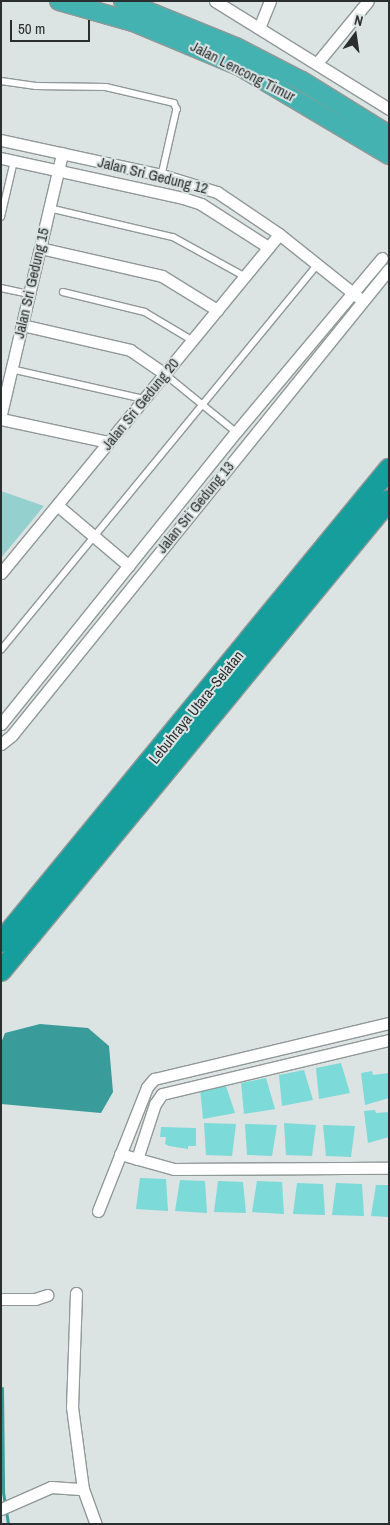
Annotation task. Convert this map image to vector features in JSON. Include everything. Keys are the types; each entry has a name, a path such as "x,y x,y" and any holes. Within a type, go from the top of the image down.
{"highway":[{"name":"Jalan Lencong Timur","path":"59,1 134,22 241,66 389,155"},
{"name":"Jalan Lencong Timur","path":"123,1 236,47 302,81 389,135"},
{"name":"Lebuhraya Utara–Selatan","path":"1,942 389,469"},
{"name":"Lebuhraya Utara–Selatan","path":"1,971 389,500"}],"street":[{"path":"215,1 389,109"},
{"path":"259,28 270,1"},
{"path":"317,63 368,1"},
{"name":"Jalan Sri Gedung 12","path":"1,140 162,175 217,192 279,234 356,296"},
{"name":"Jalan Sri Gedung 15","path":"1,414 62,153"},
{"name":"Jalan Sri Gedung 12","path":"1,158 201,204 268,247"},
{"name":"Jalan Sri Gedung 20","path":"1,573 279,234"},
{"path":"40,248 162,276 217,310"},
{"name":"Jalan Sri Gedung 13","path":"1,744 12,735 356,296 382,258"},
{"name":"Jalan Sri Gedung 13","path":"1,724 236,432 356,296 389,269"},
{"path":"22,325 130,350 164,374"},
{"path":"1,419 108,442"},
{"path":"57,505 129,566"},
{"path":"98,1211 147,1087 158,1077 389,1023"},
{"path":"137,1159 155,1104 170,1091 389,1040"},
{"path":"120,1154 174,1168 389,1168"},
{"path":"76,1293 72,1407 83,1490 96,1524"},
{"path":"1,1299 35,1299 47,1295"},
{"path":"1,1509 51,1487 83,1490"}],"lane":[{"path":"1,82 36,86 106,87 174,103 177,109 162,175"},
{"path":"1,217 14,161"},
{"path":"49,208 174,237 244,276"},
{"path":"1,650 317,265"},
{"path":"1,288 29,294"},
{"path":"63,292 145,312 192,340"},
{"path":"12,369 144,399"},
{"path":"164,374 236,432"}],"shaded area":[{"path":"1,491 44,506 1,558"},
{"path":"40,1024 88,1028 109,1046 113,1092 101,1113 1,1104 1,1043 5,1033"}],"building":[{"path":"341,1063 350,1093 319,1099 316,1068"},
{"path":"304,1070 313,1100 282,1106 279,1075"},
{"path":"372,1071 373,1075 389,1073 389,1098 365,1105 361,1073"},
{"path":"266,1078 275,1109 244,1114 241,1083"},
{"path":"225,1083 235,1113 203,1119 200,1088"},
{"path":"375,1110 376,1113 389,1112 389,1137 368,1143 364,1111"},
{"path":"204,1123 236,1124 232,1156 206,1155"},
{"path":"284,1123 316,1125 312,1156 286,1155"},
{"path":"245,1124 277,1125 272,1156 247,1155"},
{"path":"323,1125 355,1126 351,1157 326,1156"},
{"path":"161,1127 196,1128 196,1146 188,1146 188,1149 165,1144 166,1137 160,1137"},
{"path":"140,1178 166,1179 168,1211 136,1209"},
{"path":"180,1180 205,1181 207,1213 175,1211"},
{"path":"218,1181 243,1182 246,1213 214,1212"},
{"path":"257,1181 282,1182 284,1214 252,1212"},
{"path":"297,1183 323,1184 325,1215 293,1214"},
{"path":"336,1183 362,1184 364,1216 332,1215"},
{"path":"376,1185 389,1185 389,1217 371,1216"}],"waterway":[{"path":"2,1388 3,1492 8,1524"}]}
